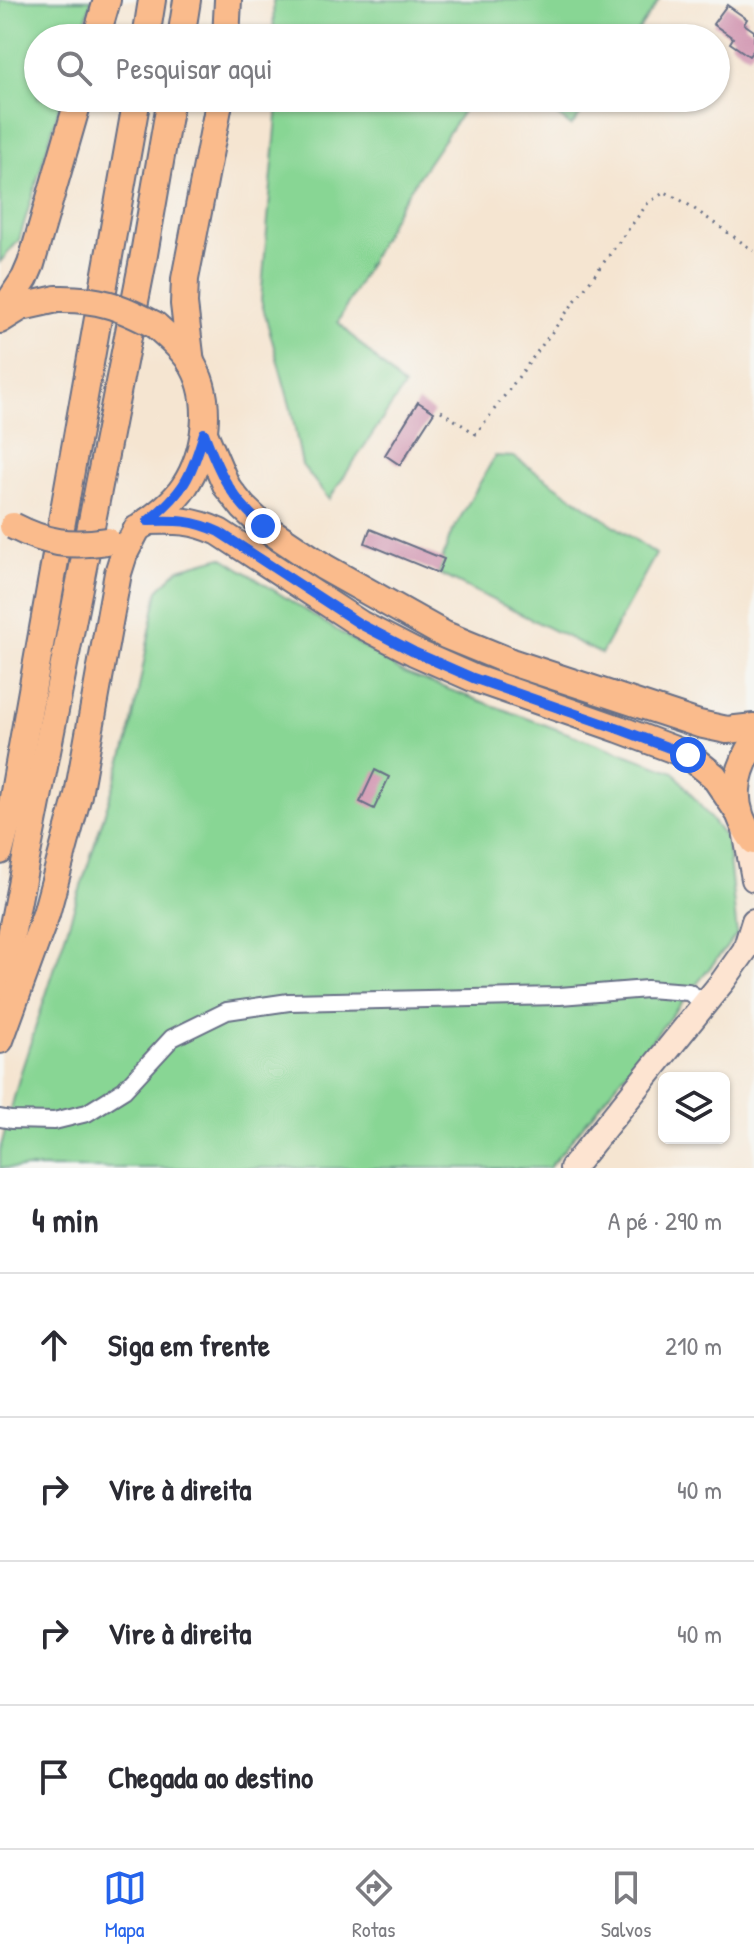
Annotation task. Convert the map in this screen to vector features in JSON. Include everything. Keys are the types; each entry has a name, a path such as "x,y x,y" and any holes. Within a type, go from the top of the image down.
{"main road":[{"path":"100,24 107,0"},
{"path":"148,24 152,0"},
{"path":"183,24 187,0"},
{"path":"227,24 228,0"},
{"path":"0,318 31,264 75,112"},
{"path":"0,851 13,794 135,112"},
{"path":"0,992 143,260 169,112"},
{"path":"191,363 184,304 185,279 217,112"},
{"path":"0,318 21,307 57,299 81,298 106,302 155,325 179,347 191,363 200,384 204,409 204,433 184,486 170,503 142,525 107,541 82,544 51,542 6,522"},
{"path":"204,433 227,487 263,526 324,567 445,635 511,662 699,724 727,730 754,727"},
{"path":"142,525 172,521 199,523 219,532 360,624 414,652 473,678 688,755 714,776 746,828"},
{"path":"0,1040 46,914 78,795 118,573 124,554 142,525"},
{"path":"746,828 736,787 742,762 754,743"}],"street":[{"path":"746,828 754,879"},
{"path":"572,1168 706,1003 745,950 754,923"},
{"path":"5,1119 54,1121 87,1113 124,1090 172,1038 227,1011 289,1002 560,996 647,989 688,992 706,1003"}],"path":[{"path":"441,411 476,434 648,203 665,192 686,203 754,251"}],"green space":[{"path":"0,0 92,0 84,24 24,24 24,112 58,112 19,240 0,262"},
{"path":"273,0 659,0 643,24 274,24"},
{"path":"277,112 462,112 400,204 338,322 404,387 329,499 302,465 291,409 261,300"},
{"path":"552,112 582,112 571,126"},
{"path":"495,456 514,457 656,554 601,654 438,573 450,536"},
{"path":"222,557 404,673 674,772 727,840 737,934 549,1168 0,1168 0,1150 20,1075 129,738 158,590 179,569"}],"building":[{"path":"727,5 747,19 744,24 754,31 754,50 749,56 730,43 733,38 730,36 730,24 713,24"},
{"path":"418,402 434,412 400,465 385,455"},
{"path":"370,529 444,559 438,573 365,543"},
{"path":"375,770 389,777 374,809 360,802"}],"route":[{"path":"263,526 227,487 204,433 184,486 170,503 148,521 199,523 219,532 360,624 414,652 473,678 688,755"}]}
